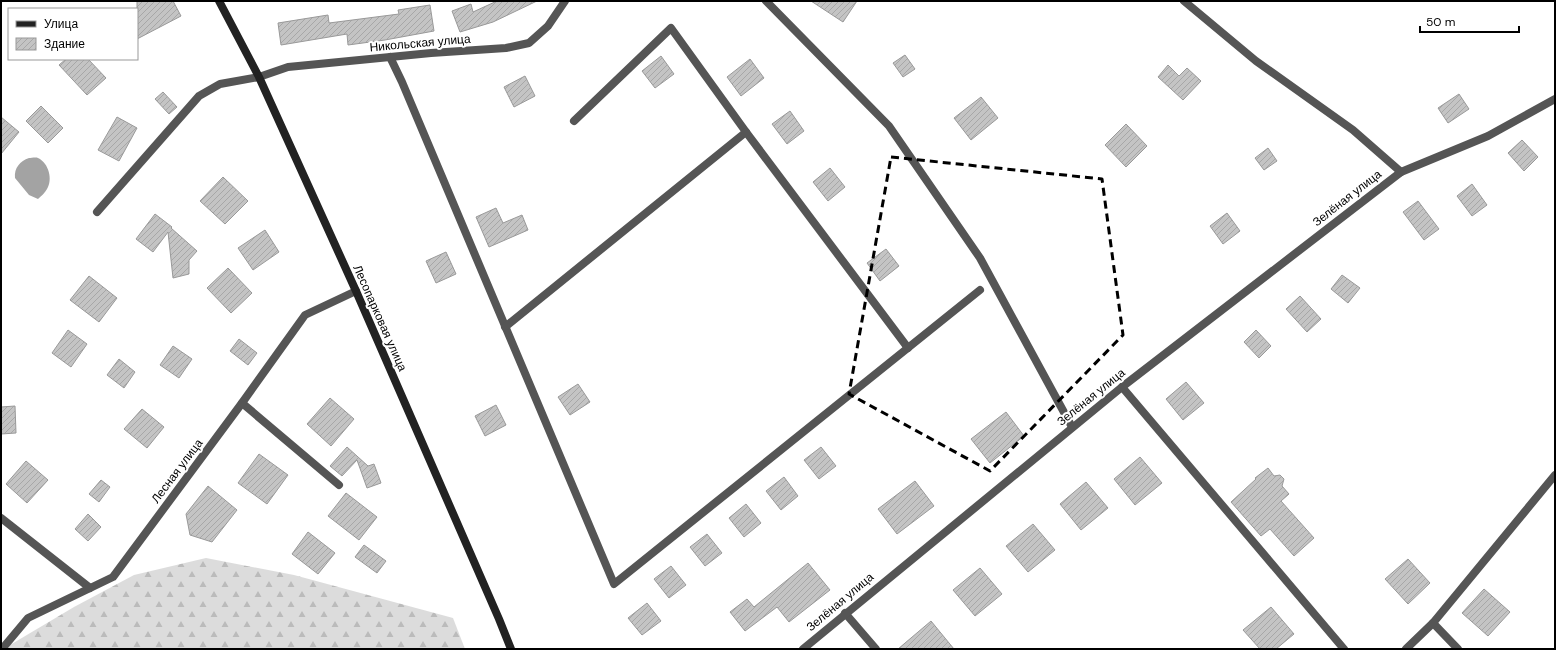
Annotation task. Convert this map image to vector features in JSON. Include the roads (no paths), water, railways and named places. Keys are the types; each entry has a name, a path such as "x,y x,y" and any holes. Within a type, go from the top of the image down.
{"street":[{"name":"Лесопарковая улица","path":"219,1 259,77 356,291 511,649"},
{"name":"Никольская улица","path":"97,212 199,96 220,84 259,77 288,67 506,48 529,43 548,26 564,1"},
{"path":"766,1 889,126 980,258 1072,427"},
{"path":"1184,1 1256,62 1352,130 1401,172"},
{"path":"574,121 671,28 746,132 908,348"},
{"path":"390,57 402,82 614,584 980,290"},
{"name":"Зелёная улица","path":"803,649 1122,387 1401,172 1488,136 1555,99"},
{"path":"505,327 746,132"},
{"name":"Лесная улица","path":"2,649 28,618 113,577 242,403 305,315 356,291"},
{"path":"1122,387 1344,649"},
{"path":"242,403 339,484"},
{"path":"1406,649 1433,623 1555,475"},
{"path":"1,518 90,588"},
{"path":"845,613 876,649"},
{"path":"1433,623 1458,649"}]}
